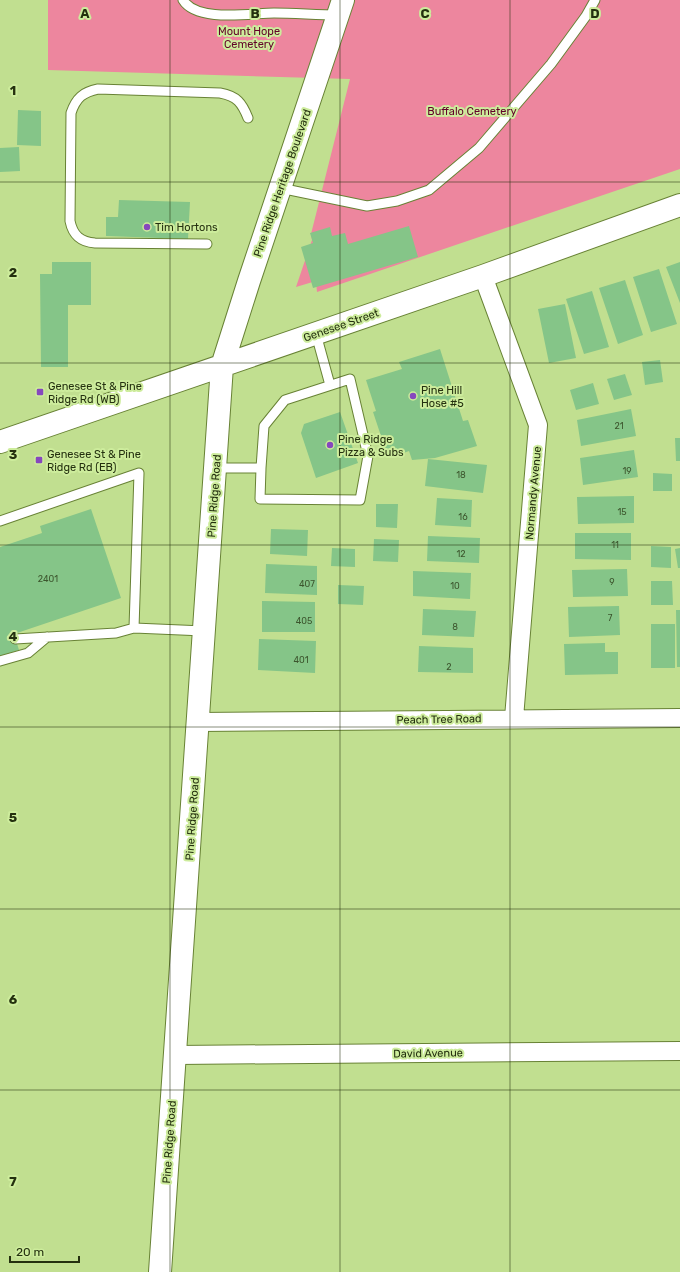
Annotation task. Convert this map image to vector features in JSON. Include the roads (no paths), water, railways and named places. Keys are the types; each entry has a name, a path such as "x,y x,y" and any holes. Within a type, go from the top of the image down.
{"street":[{"name":"Pine Ridge Heritage Boulevard","path":"222,366 341,8"},
{"name":"Genesee Street","path":"0,442 483,276 680,205"},
{"name":"Normandy Avenue","path":"483,276 538,425 514,718"},
{"name":"Pine Ridge Road","path":"160,1272 199,722 222,366"},
{"name":"Peach Tree Road","path":"199,722 514,718 680,718"},
{"name":"David Avenue","path":"176,1055 680,1051"}],"lane":[{"path":"183,0 192,8 205,13 242,16 341,8"},
{"path":"280,188 367,206 397,201 429,190 480,148 552,64 586,16 595,0"},
{"path":"207,244 95,243 87,242 78,238 72,230 70,221 71,113 74,104 80,96 98,89 230,95 238,99 243,105 248,118"},
{"path":"316,334 330,385"},
{"path":"350,379 368,456 360,500 260,500 261,468 264,426 285,400 350,379"},
{"path":"216,468 261,468"},
{"path":"0,521 139,473 134,628"},
{"path":"15,639 116,633 134,628 204,631"},
{"path":"0,661 28,653 47,637"}],"place":[{"name":"Tim Hortons","path":"147,227"},
{"name":"Genesee St & Pine Ridge Rd (WB)","path":"40,392"},
{"name":"Pine Hill Hose #5","path":"413,396"},
{"name":"Pine Ridge Pizza & Subs","path":"330,445"},
{"name":"Genesee St & Pine Ridge Rd (EB)","path":"39,460"}],"park label":[{"name":"Mount Hope Cemetery","path":"249,37"},
{"name":"Buffalo Cemetery","path":"472,111"}]}
